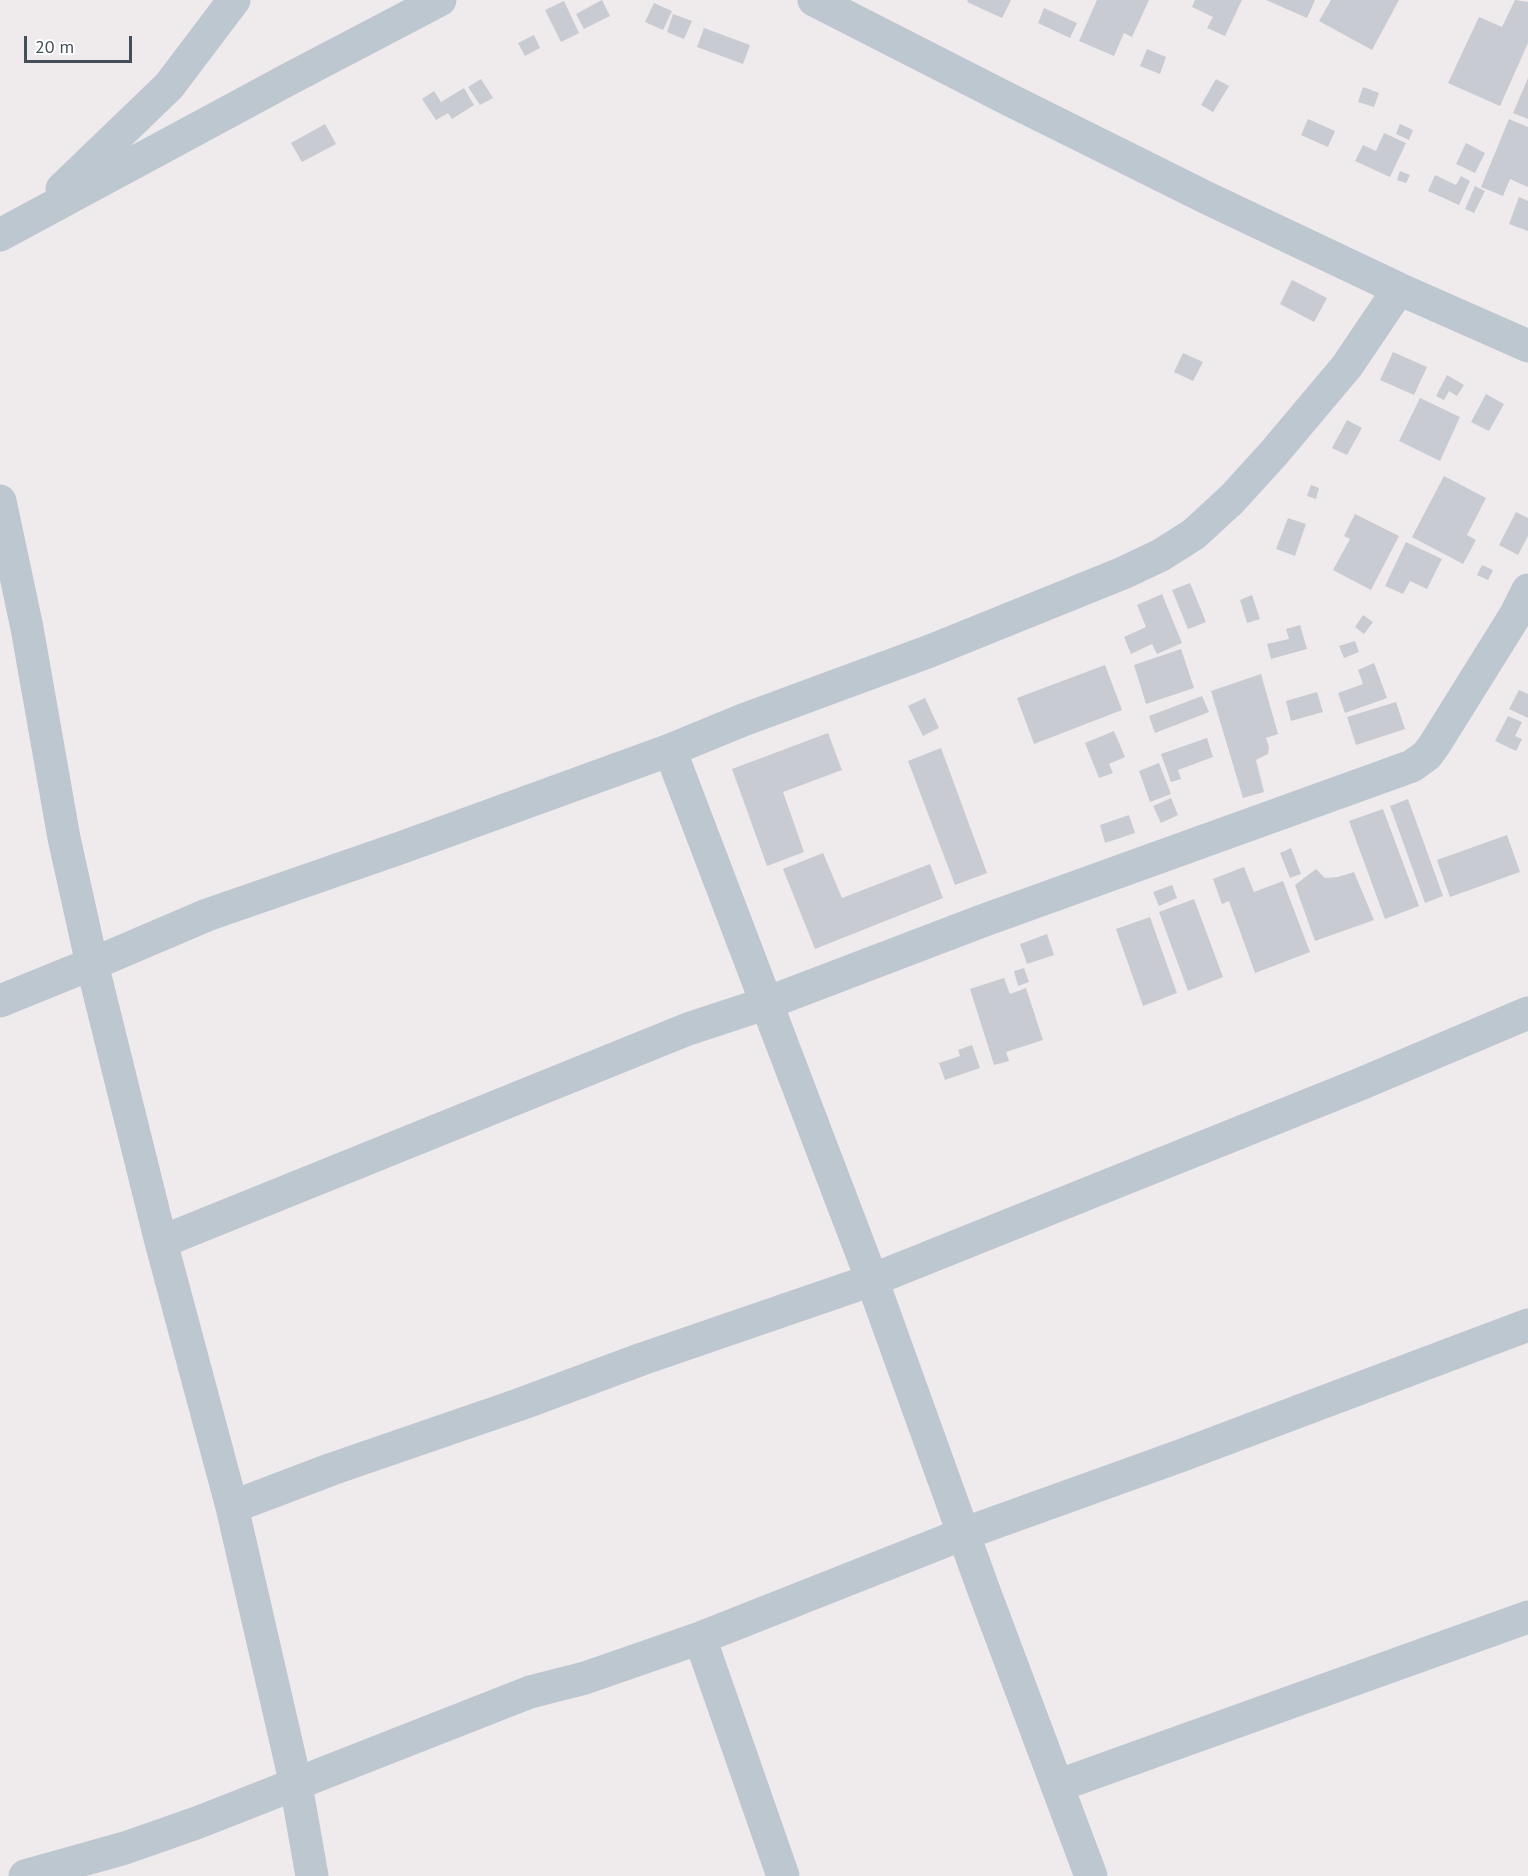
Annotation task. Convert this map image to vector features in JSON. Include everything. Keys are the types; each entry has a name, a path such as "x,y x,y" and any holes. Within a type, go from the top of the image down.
{"street":[{"path":"32,219 169,86 234,0"},
{"path":"0,235 440,0"},
{"path":"814,0 1113,151 1399,290 1528,346"},
{"path":"0,1001 207,915 423,840 670,750 743,720 930,651 1092,586 1161,555 1194,534 1232,499 1273,454 1347,366 1399,290"},
{"path":"0,501 27,628 64,838 92,964 161,1242 232,1507 296,1785 312,1876"},
{"path":"161,1242 678,1033 767,1003 982,921 1412,766 1427,755 1435,744 1516,614 1528,590"},
{"path":"670,750 872,1280 963,1534 1091,1876"},
{"path":"232,1507 642,1359 872,1280 1358,1085 1528,1013"},
{"path":"25,1876 125,1848 296,1785 530,1692 585,1678 700,1638 963,1534 1180,1456 1528,1325"},
{"path":"1057,1786 1528,1617"},
{"path":"700,1638 783,1876"}],"building":[{"path":"602,0 610,16 584,29 576,14"},
{"path":"968,0 1011,0 1002,18 967,2"},
{"path":"1097,0 1149,0 1132,37 1124,33 1114,56 1079,41"},
{"path":"1195,0 1242,0 1225,36 1207,28 1213,17 1192,7"},
{"path":"1266,0 1315,0 1307,18"},
{"path":"1331,0 1399,0 1372,50 1319,21"},
{"path":"1515,0 1528,2 1528,43 1500,106 1448,83 1479,17 1502,27"},
{"path":"564,1 579,33 561,42 545,10"},
{"path":"654,3 672,11 663,30 645,22"},
{"path":"1044,8 1077,23 1070,38 1038,23"},
{"path":"673,14 692,21 684,39 667,32"},
{"path":"704,28 750,45 743,64 697,47"},
{"path":"534,35 540,48 525,56 518,43"},
{"path":"1147,49 1166,57 1160,74 1140,66"},
{"path":"1528,78 1528,119 1513,113"},
{"path":"481,79 493,98 480,105 468,87"},
{"path":"1216,79 1229,86 1213,112 1201,105"},
{"path":"1363,87 1379,93 1374,107 1358,102"},
{"path":"464,88 474,105 452,119 448,113 436,120 422,99 434,91 441,102"},
{"path":"1308,119 1335,131 1328,147 1301,135"},
{"path":"1509,119 1528,127 1528,187 1510,179 1503,196 1481,187"},
{"path":"325,124 336,144 302,162 291,143"},
{"path":"1400,124 1413,130 1409,140 1396,134"},
{"path":"1384,133 1406,143 1390,177 1355,161 1363,145 1376,151"},
{"path":"1466,143 1485,153 1475,173 1456,164"},
{"path":"1400,171 1410,175 1406,183 1397,180"},
{"path":"1435,175 1456,185 1461,176 1470,181 1459,205 1428,191"},
{"path":"1475,186 1485,191 1474,213 1465,209"},
{"path":"1519,197 1528,201 1528,231 1509,224"},
{"path":"1292,280 1327,298 1314,322 1280,304"},
{"path":"1393,352 1427,367 1414,395 1380,380"},
{"path":"1183,353 1203,362 1193,381 1174,372"},
{"path":"1447,375 1464,385 1457,396 1449,391 1444,400 1436,396"},
{"path":"1486,394 1504,404 1489,431 1471,422"},
{"path":"1420,398 1460,417 1440,461 1399,441"},
{"path":"1347,420 1362,428 1347,455 1332,448"},
{"path":"1444,476 1486,498 1467,535 1476,540 1463,564 1412,537"},
{"path":"1311,485 1319,488 1316,499 1307,496"},
{"path":"1516,512 1528,518 1528,536 1518,555 1499,545"},
{"path":"1355,514 1399,536 1371,590 1333,570 1350,539 1344,536"},
{"path":"1288,518 1306,524 1295,556 1276,549"},
{"path":"1406,542 1442,559 1427,589 1410,581 1403,594 1385,586"},
{"path":"1482,565 1493,570 1488,580 1477,575"},
{"path":"1190,583 1206,622 1188,629 1172,590"},
{"path":"1162,594 1182,643 1157,654 1152,644 1131,654 1124,637 1146,627 1137,605"},
{"path":"1252,595 1260,619 1247,623 1240,600"},
{"path":"1363,615 1373,622 1364,634 1355,627"},
{"path":"1300,625 1307,649 1271,659 1267,644 1289,639 1286,629"},
{"path":"1355,641 1359,652 1344,658 1339,646"},
{"path":"1181,649 1194,688 1146,704 1134,665"},
{"path":"1374,663 1387,698 1345,713 1338,693 1363,684 1358,670"},
{"path":"1105,665 1122,710 1034,744 1017,698"},
{"path":"1261,674 1278,734 1266,738 1269,747 1268,754 1256,760 1264,792 1243,798 1211,691"},
{"path":"1519,690 1528,694 1528,718 1509,709"},
{"path":"1317,692 1323,712 1291,721 1286,701"},
{"path":"1202,696 1209,712 1155,733 1149,716"},
{"path":"925,698 939,728 923,736 908,706"},
{"path":"1396,702 1405,729 1356,745 1347,717"},
{"path":"1508,716 1522,722 1515,736 1522,739 1516,751 1495,741"},
{"path":"1114,731 1125,757 1109,764 1113,773 1099,778 1085,743"},
{"path":"828,733 842,770 783,792 804,852 767,866 732,769"},
{"path":"1207,738 1213,757 1178,770 1181,779 1171,782 1161,754"},
{"path":"941,748 987,873 955,885 908,761"},
{"path":"1159,763 1171,794 1150,802 1139,771"},
{"path":"1171,798 1178,815 1161,823 1153,806"},
{"path":"1408,799 1443,896 1425,903 1390,806"},
{"path":"1383,809 1419,906 1385,919 1349,821"},
{"path":"1129,815 1135,833 1105,843 1100,825"},
{"path":"1507,835 1520,872 1450,897 1437,860"},
{"path":"1291,848 1301,874 1290,878 1280,853"},
{"path":"823,853 842,898 930,864 943,898 815,949 783,869"},
{"path":"1244,867 1254,892 1283,881 1310,952 1255,973 1229,901 1222,904 1213,879"},
{"path":"1316,869 1325,878 1354,872 1374,920 1315,941 1295,885"},
{"path":"1172,885 1177,898 1159,906 1153,892"},
{"path":"1194,899 1223,977 1188,991 1159,912"},
{"path":"1150,917 1177,993 1143,1006 1116,929"},
{"path":"1047,934 1054,955 1027,964 1020,944"},
{"path":"1024,968 1029,982 1018,986 1014,971"},
{"path":"1004,978 1010,994 1026,988 1043,1040 1006,1052 1009,1061 994,1065 970,989"},
{"path":"972,1045 980,1068 945,1080 939,1063 960,1056 958,1050"}]}
